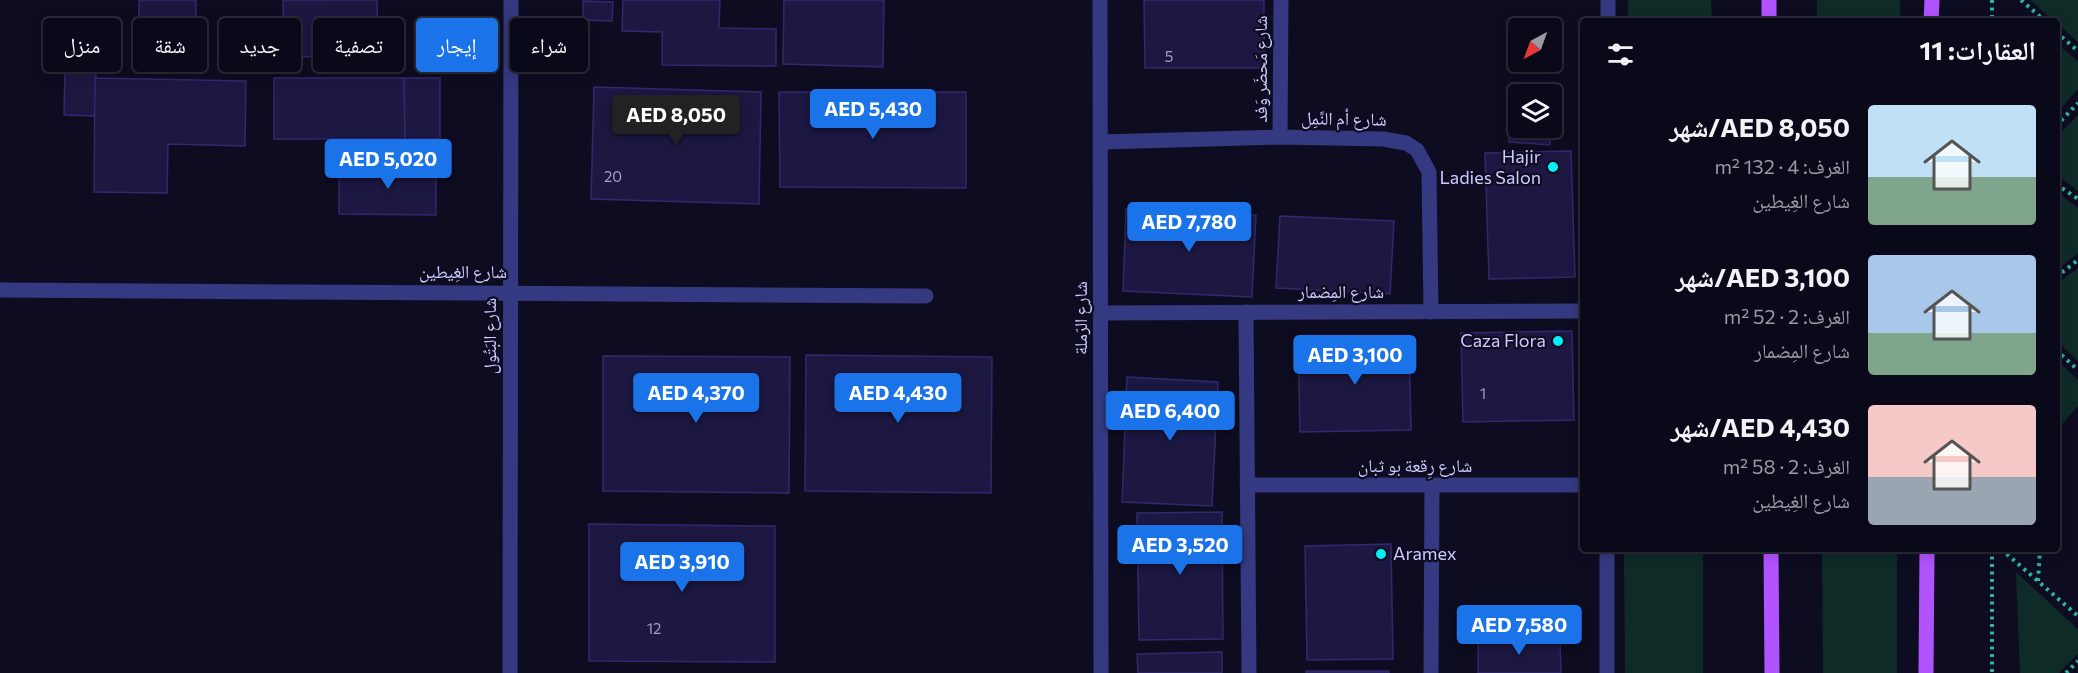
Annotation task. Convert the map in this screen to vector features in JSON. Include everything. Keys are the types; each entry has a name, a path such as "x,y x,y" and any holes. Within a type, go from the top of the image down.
{"main road":[{"path":"1769,0 1769,18"},
{"path":"1932,2 1932,18"},
{"path":"1771,552 1772,673"},
{"path":"1926,673 1927,552"}],"street":[{"name":"شارع البَتُول","path":"510,673 511,0"},
{"name":"شارع الرّملة","path":"1100,0 1101,673"},
{"name":"شارع مَحضَر وَفد","path":"1280,137 1281,0"},
{"path":"1608,0 1608,18"},
{"name":"شارع أم النَّمِل","path":"1102,142 1280,137 1396,139 1417,150 1429,172 1431,312"},
{"name":"شارع الغِيطين","path":"0,290 926,296"},
{"name":"شارع المِضمار","path":"1100,313 1580,311"},
{"path":"1246,312 1249,673"},
{"name":"شارع رِقعة بو ثبان","path":"1247,485 1580,485"},
{"path":"1431,673 1432,485"},
{"path":"1607,673 1608,552"}],"path":[{"path":"1992,0 1992,18"},
{"path":"2021,0 2042,18"},
{"path":"2060,35 2078,51"},
{"path":"2060,122 2078,103"},
{"path":"2060,187 2078,199"},
{"path":"2060,274 2078,260"},
{"path":"2060,354 2078,370"},
{"path":"1992,552 1992,673"},
{"path":"2004,552 2078,616"},
{"path":"2038,581 2040,552"},
{"path":"2066,673 2078,661"}],"green space":[{"path":"1628,0 1711,0 1712,18 1628,18"},
{"path":"1817,0 1900,0 1900,18 1817,18"},
{"path":"2030,0 2078,0 2078,42 2060,26 2060,18 2051,18"},
{"path":"2060,46 2078,61 2078,89 2060,110"},
{"path":"2078,115 2078,191 2060,177 2060,133"},
{"path":"2060,194 2078,208 2078,253 2060,268"},
{"path":"2078,268 2078,361 2060,344 2060,281"},
{"path":"2060,363 2078,380 2078,406 2060,427"},
{"path":"1624,552 1703,552 1703,673 1625,673"},
{"path":"1822,552 1897,552 1897,673 1823,673"},
{"path":"2016,572 2078,629 2078,654 2059,673 2020,673"}],"building":[{"path":"139,0 196,0 196,18 139,18"},
{"path":"283,0 377,0 377,18 313,18 313,57 301,57 301,18 283,18"},
{"path":"623,0 720,0 719,28 776,29 776,66 662,65 662,32 622,31"},
{"path":"784,0 884,0 883,67 783,64"},
{"path":"1144,0 1264,0 1264,68 1145,68"},
{"path":"583,1 613,2 612,21 583,18"},
{"path":"65,72 96,72 95,116 64,115"},
{"path":"95,78 246,81 245,146 168,144 167,193 94,192"},
{"path":"274,78 404,78 405,139 274,139"},
{"path":"404,78 440,78 440,139 405,139"},
{"path":"594,87 761,92 759,204 591,199"},
{"path":"779,92 966,92 966,188 780,187"},
{"path":"1509,138 1550,138 1550,145 1509,142"},
{"path":"1571,151 1575,277 1489,279 1485,153"},
{"path":"339,165 436,166 436,215 339,214"},
{"path":"1126,209 1256,215 1252,297 1123,291"},
{"path":"1280,216 1394,221 1390,294 1276,288"},
{"path":"1572,331 1574,420 1463,422 1461,333"},
{"path":"1409,340 1411,430 1300,432 1298,343"},
{"path":"806,355 992,357 991,493 805,491"},
{"path":"603,356 790,357 789,493 603,491"},
{"path":"1127,377 1218,382 1212,506 1122,502"},
{"path":"1222,512 1223,639 1139,640 1137,513"},
{"path":"589,524 775,526 775,662 589,661"},
{"path":"1391,544 1393,659 1307,660 1305,546"},
{"path":"1560,639 1561,673 1478,673 1478,640"},
{"path":"1222,652 1222,673 1138,673 1137,654"},
{"path":"1306,671 1389,671 1389,673 1306,673"}],"place":[{"name":"Hajir Ladies Salon","path":"1553,167"},
{"name":"Caza Flora","path":"1558,341"},
{"name":"Aramex","path":"1381,554"}]}
